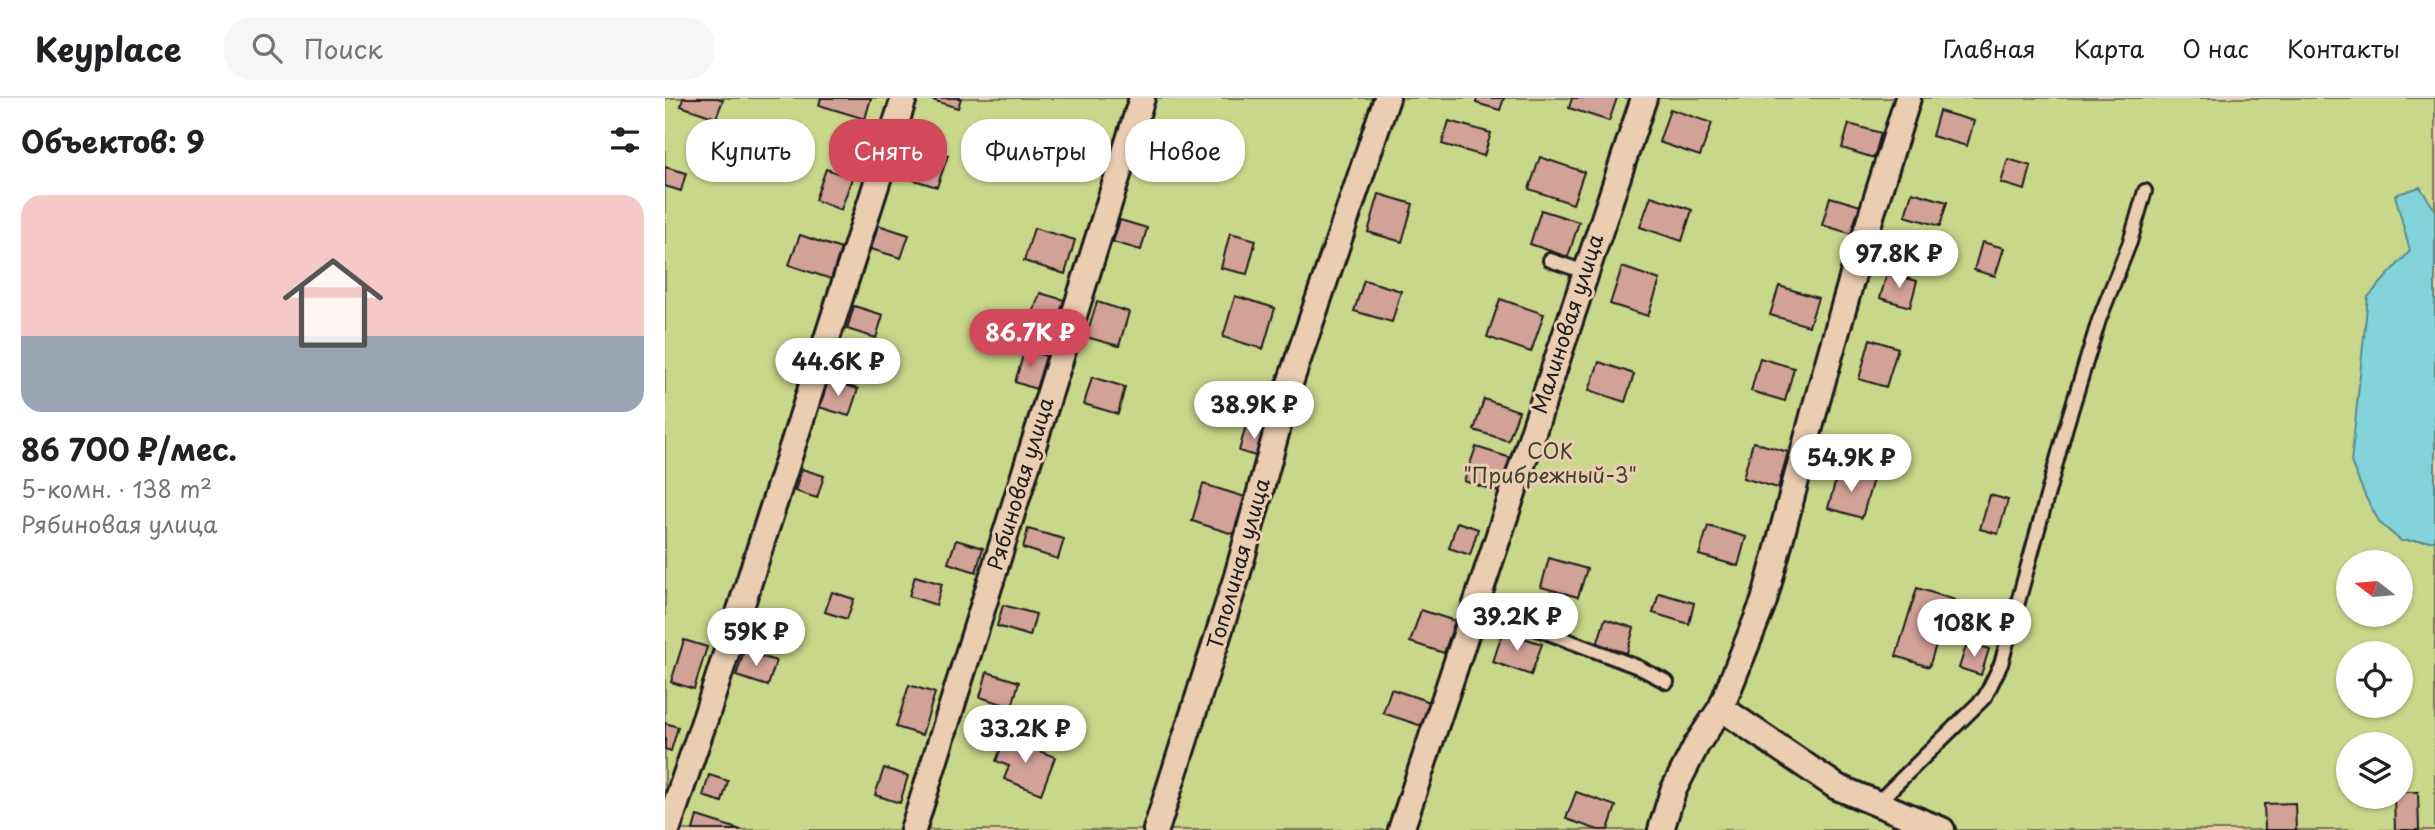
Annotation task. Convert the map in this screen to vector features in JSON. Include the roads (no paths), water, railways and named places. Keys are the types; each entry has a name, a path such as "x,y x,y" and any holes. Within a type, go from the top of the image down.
{"street":[{"path":"667,830 904,98"},
{"name":"Рябиновая улица","path":"913,830 1142,98"},
{"name":"Тополиная улица","path":"1156,830 1237,576 1289,386 1387,98"},
{"name":"Малиновая улица","path":"1401,830 1644,98"},
{"path":"1661,830 1673,791 1697,744 1721,708 1764,601 1835,339 1908,98"},
{"path":"1721,708 1837,787 1942,830"}],"lane":[{"path":"1876,804 1985,697 2001,664 2066,427 2099,320 2130,242 2145,191"},
{"path":"1549,260 1585,272"},
{"path":"1474,605 1638,667 1667,682"}],"water":[{"path":"2420,187 2435,210 2435,541 2401,541 2380,523 2351,462 2368,297 2410,251 2395,195"}],"park label":[{"name":"СОК \"Прибрежный-3\"","path":"1550,464"}]}
